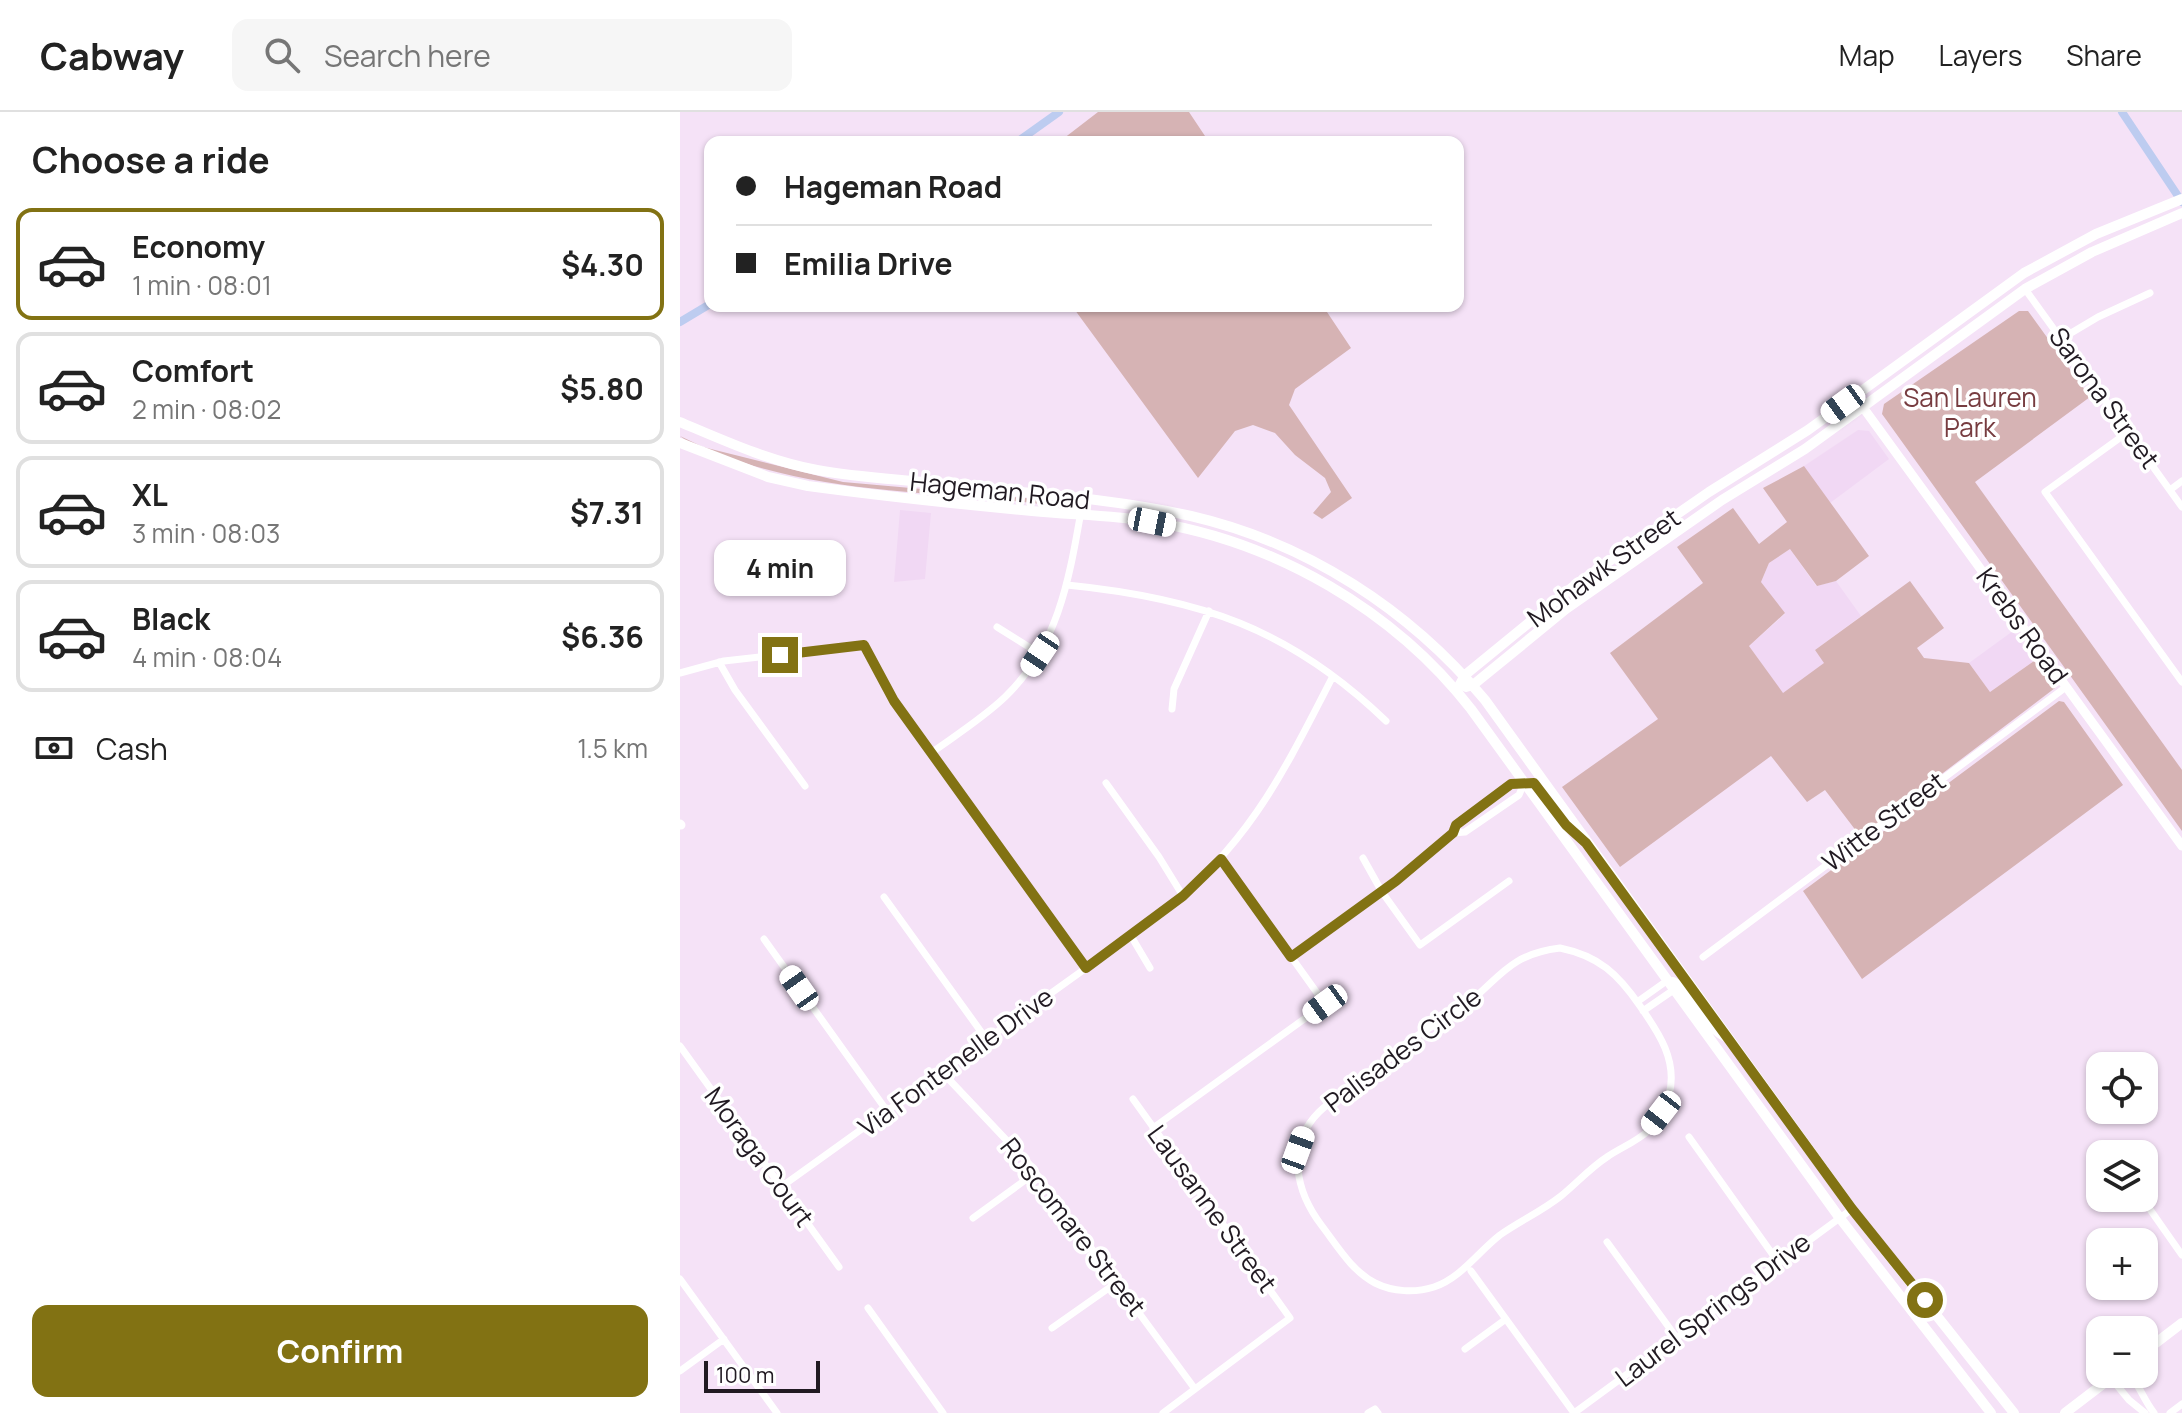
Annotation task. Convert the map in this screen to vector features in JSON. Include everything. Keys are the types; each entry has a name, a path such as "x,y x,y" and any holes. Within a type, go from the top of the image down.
{"main road":[{"name":"Mohawk Street","path":"1457,690 1465,675 1575,585 1709,492 1808,430 2024,273 2104,231 2182,199"},
{"path":"1862,406 2025,289 2092,252 2177,215"},
{"path":"2025,289 2034,274 2081,248 2104,231"},
{"path":"1862,406 1869,393 1927,350 1948,328"},
{"name":"Mohawk Street","path":"1457,690 1473,685 1566,609 1722,500 1805,449 1862,406"},
{"name":"Hageman Road","path":"680,422 742,448 818,470 1083,500 1165,511 1205,520 1245,532 1305,557 1350,581 1392,610 1465,675 1503,723 1586,843 1852,1209 2014,1413"},
{"name":"Hageman Road","path":"680,443 768,477 808,486 1080,516 1127,518 1180,527 1266,555 1328,585 1379,619 1457,690 1839,1217 1991,1413"},
{"path":"1524,783 1534,783 1566,825 1586,843"},
{"path":"1671,985 1684,989 1716,1033 1729,1038"},
{"path":"1899,1293 1908,1298 1934,1332 1962,1349"},
{"path":"2158,1341 2182,1323"},
{"path":"2065,1413 2097,1388"}],"street":[{"name":"Sarona Street","path":"2025,289 2182,507"},
{"path":"2061,339 2098,317 2150,293"},
{"name":"Krebs Road","path":"1862,406 2182,846"},
{"path":"2128,432 2045,492 2182,682"},
{"path":"2170,490 2182,481"},
{"path":"931,753 1003,699 1040,654 1057,622 1083,500"},
{"path":"1067,585 1148,595 1209,611 1281,642 1333,676 1386,721"},
{"path":"1172,709 1174,689 1209,611"},
{"path":"997,627 1040,654"},
{"path":"680,673 719,662 864,645 883,683 931,753 1086,968"},
{"path":"719,662 735,690 805,786"},
{"name":"Via Fontenelle Drive","path":"781,1187 1183,896 1221,859 1264,804 1333,676"},
{"name":"Witte Street","path":"1703,957 2066,687"},
{"path":"1106,783 1183,896"},
{"path":"1291,957 1382,892 1453,833 1456,825 1511,784 1524,783 1519,795 1465,832 1453,833"},
{"path":"1363,858 1382,892 1420,945 1509,881"},
{"path":"1153,1128 1325,1004 1221,859"},
{"path":"884,897 987,1040"},
{"path":"1131,936 1150,968"},
{"path":"764,939 887,1111"},
{"name":"Palisades Circle","path":"1560,948 1583,953 1603,963 1643,1011 1667,1048 1671,1070 1669,1092 1661,1113 1648,1131 1591,1169 1547,1207 1497,1238 1452,1278 1416,1291 1396,1290 1378,1284 1361,1274 1347,1260 1301,1194 1297,1172 1298,1150 1306,1130 1319,1112 1373,1074 1419,1033 1470,1002 1517,960 1538,951 1560,948"},
{"path":"1637,1002 1671,985"},
{"path":"1643,1011 1671,985"},
{"path":"1649,994 1655,1003"},
{"name":"Moraga Court","path":"680,1046 839,1267"},
{"name":"Roscomare Street","path":"942,1072 1017,1149 1195,1389"},
{"name":"Lausanne Street","path":"1133,1099 1290,1318 1195,1389"},
{"path":"1689,1137 1778,1262"},
{"path":"973,1218 1035,1173"},
{"name":"Laurel Springs Drive","path":"1574,1413 1852,1209"},
{"path":"2152,1212 2182,1255"},
{"path":"1607,1242 1676,1337"},
{"path":"1471,1271 1574,1413"},
{"path":"680,1279 777,1413"},
{"path":"1052,1328 1116,1283"},
{"path":"868,1308 943,1413"},
{"path":"1465,1349 1506,1319"},
{"path":"680,1371 724,1339"},
{"path":"2122,1388 2145,1413"},
{"path":"2141,1388 2154,1413"},
{"path":"1163,1413 1195,1389"},
{"path":"2135,1404 2144,1398"},
{"path":"2170,1413 2182,1404"}],"shaded area":[{"path":"1858,430 1869,431 1889,459 1830,503 1804,466"},
{"path":"900,510 931,513 925,579 894,582"},
{"path":"1790,549 1816,586 1836,581 1861,616 1815,650 1825,663 1783,694 1749,646 1785,614 1761,582 1769,563"},
{"path":"2013,631 2034,661 1990,692 1969,663"}],"green space":[{"path":"1098,112 1189,112 1205,136 1067,136"},
{"name":"San Lauren Park","path":"2019,311 2028,311 2090,397 1975,482 2182,770 2182,831 1882,414 1884,404"},
{"path":"1076,312 1327,312 1351,348 1295,389 1289,405 1352,498 1322,519 1313,513 1331,492 1325,478 1295,455 1275,433 1253,425 1235,431 1198,478"},
{"path":"680,436 703,447 843,482 1046,500 1058,506 806,479 724,456 695,445"},
{"path":"1804,466 1869,556 1836,581 1817,586 1790,549 1769,563 1761,582 1785,613 1749,646 1783,693 1824,663 1815,650 1910,581 1944,628 1917,648 1924,658 1969,663 1990,692 2034,661 2055,688 1860,836 1825,790 1807,802 1771,756 1620,867 1562,787 1658,719 1610,653 1703,583 1677,547 1733,508 1759,544 1787,522 1763,488"},
{"path":"2059,701 2064,702 2123,785 1862,979 1803,891"}],"waterway":[{"path":"1025,136 1059,112"},
{"path":"2122,112 2182,202"},
{"path":"680,322 704,308"}],"route":[{"path":"780,655 864,645 894,701 1086,968 1160,915 1221,859 1291,957 1396,881 1453,833 1456,825 1511,784 1534,783 1566,825 1586,843 1852,1209 1925,1300"}]}
